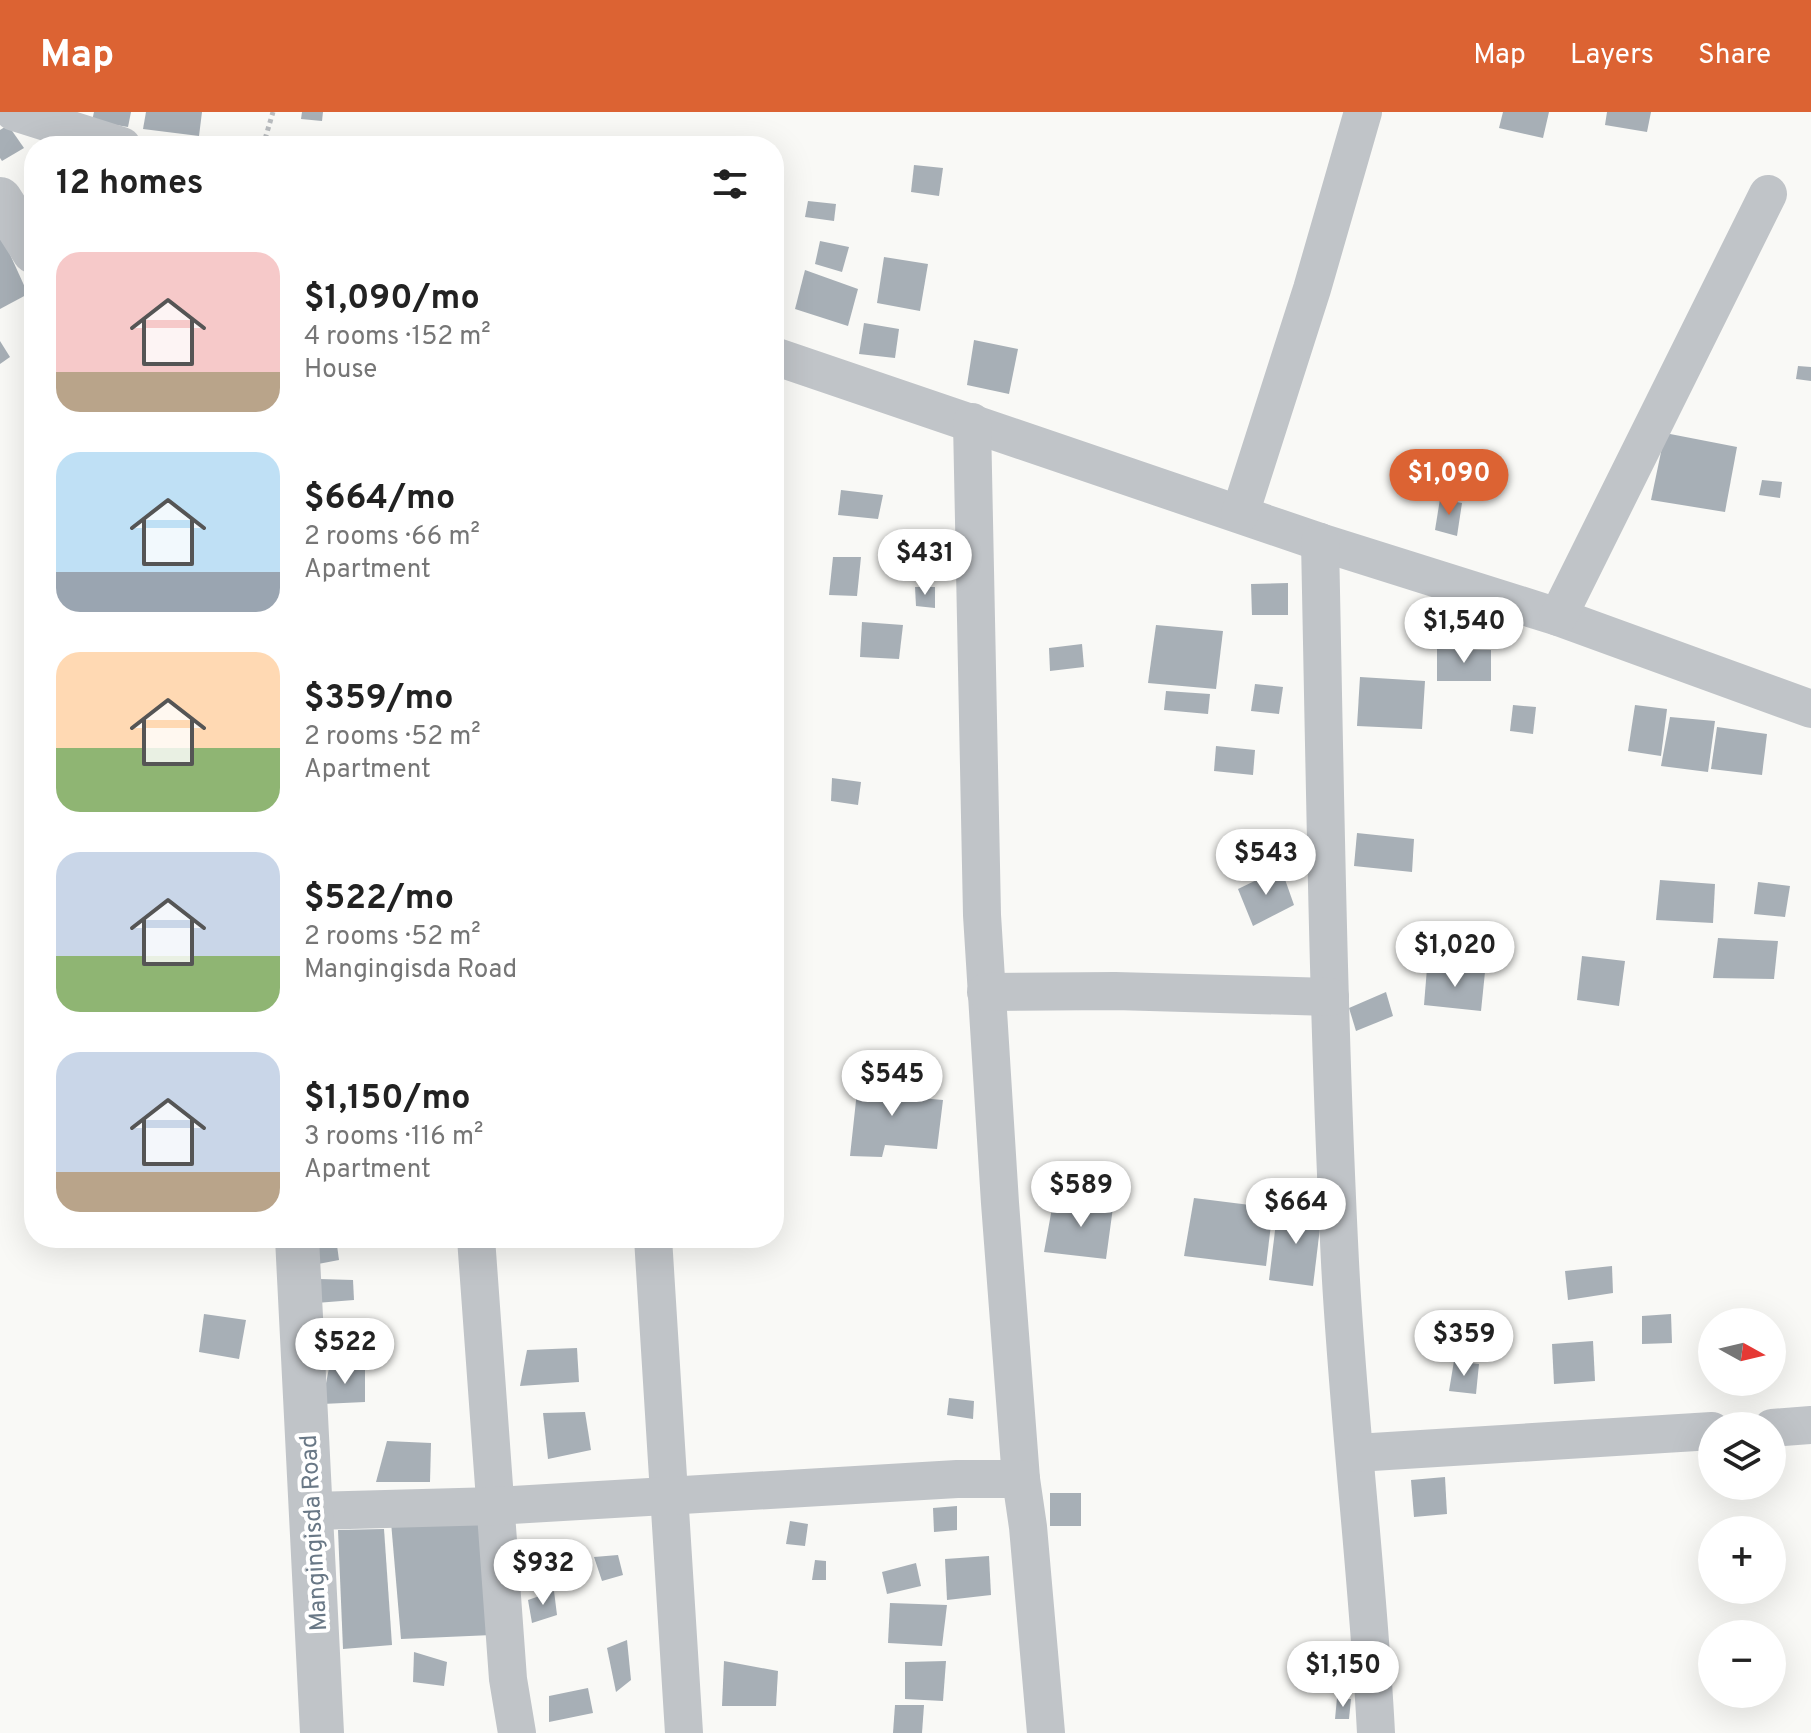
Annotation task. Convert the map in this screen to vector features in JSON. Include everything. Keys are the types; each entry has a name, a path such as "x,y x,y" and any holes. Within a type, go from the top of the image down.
{"street":[{"path":"14,112 90,136"},
{"path":"1240,514 1312,289 1363,112"},
{"path":"1558,617 1768,194"},
{"path":"0,199 24,236"},
{"path":"784,359 1320,542 1558,617 1811,709"},
{"path":"972,422 981,899 986,992 1021,1479 1046,1733"},
{"path":"1320,542 1330,997 1340,1265 1376,1733"},
{"path":"986,992 1115,991 1330,997"},
{"name":"Mangingisda Road","path":"298,1248 322,1733"},
{"path":"477,1248 508,1679 517,1733"},
{"path":"654,1248 684,1733"},
{"path":"1786,1427 1811,1425"},
{"path":"1356,1453 1698,1432"},
{"path":"312,1511 496,1506 957,1479 1021,1479"}],"path":[{"path":"266,136 273,112"}],"building":[{"path":"94,112 131,112 128,127 92,121"},
{"path":"146,112 202,112 199,136 143,129"},
{"path":"302,112 323,112 322,121 301,119"},
{"path":"1503,112 1549,112 1543,138 1499,128"},
{"path":"1607,112 1651,112 1647,132 1605,125"},
{"path":"8,125 24,148 2,161 0,130"},
{"path":"914,165 943,168 939,196 911,192"},
{"path":"808,201 836,204 834,221 805,217"},
{"path":"3,239 24,285 24,296 0,309 0,240"},
{"path":"820,241 849,247 842,272 815,264"},
{"path":"884,257 928,264 920,311 877,303"},
{"path":"805,270 858,289 848,326 795,309"},
{"path":"864,323 899,329 895,358 859,354"},
{"path":"974,340 1018,349 1009,394 967,385"},
{"path":"0,341 10,357 0,364"},
{"path":"1798,366 1811,367 1811,381 1796,379"},
{"path":"1665,433 1737,447 1725,512 1651,500"},
{"path":"1762,480 1782,482 1780,498 1759,495"},
{"path":"841,490 883,495 878,519 838,515"},
{"path":"1440,499 1462,503 1457,536 1435,530"},
{"path":"833,557 861,557 857,596 829,595"},
{"path":"1288,583 1288,615 1252,615 1251,584"},
{"path":"915,587 935,587 935,608 916,606"},
{"path":"862,622 903,625 899,659 860,657"},
{"path":"1156,625 1223,631 1216,689 1148,683"},
{"path":"1082,644 1084,667 1050,671 1049,648"},
{"path":"1437,649 1491,650 1491,681 1437,681"},
{"path":"1360,677 1425,681 1422,729 1357,726"},
{"path":"1255,684 1283,687 1279,714 1251,711"},
{"path":"1166,691 1210,694 1208,714 1164,710"},
{"path":"1513,705 1536,707 1533,734 1510,731"},
{"path":"1635,705 1667,709 1661,756 1628,751"},
{"path":"1670,717 1715,721 1708,772 1661,766"},
{"path":"1717,727 1767,734 1762,775 1711,769"},
{"path":"1216,746 1255,750 1253,775 1214,771"},
{"path":"832,778 861,782 858,805 831,801"},
{"path":"1357,833 1414,839 1412,872 1354,866"},
{"path":"1281,868 1294,905 1253,926 1238,889"},
{"path":"1660,880 1715,884 1713,923 1656,920"},
{"path":"1758,882 1790,886 1785,917 1754,914"},
{"path":"1718,938 1778,941 1774,979 1713,978"},
{"path":"1582,956 1625,961 1619,1006 1577,1000"},
{"path":"1427,968 1485,972 1481,1011 1424,1005"},
{"path":"1386,992 1393,1016 1356,1031 1349,1008"},
{"path":"859,1073 901,1078 898,1096 943,1100 937,1149 885,1145 882,1157 850,1156"},
{"path":"1083,1194 1114,1200 1106,1259 1044,1252 1052,1208 1080,1211"},
{"path":"1194,1198 1273,1208 1266,1266 1184,1256"},
{"path":"1278,1206 1322,1211 1313,1286 1269,1280"},
{"path":"316,1248 337,1248 339,1260 318,1264"},
{"path":"1612,1266 1613,1293 1568,1300 1565,1271"},
{"path":"319,1279 353,1280 354,1300 316,1303"},
{"path":"204,1314 246,1320 239,1359 199,1352"},
{"path":"1671,1314 1672,1343 1642,1344 1642,1316"},
{"path":"1593,1341 1595,1381 1554,1384 1552,1344"},
{"path":"577,1348 579,1382 520,1386 527,1350"},
{"path":"1454,1361 1479,1364 1476,1394 1449,1391"},
{"path":"329,1368 365,1368 365,1402 322,1404"},
{"path":"949,1398 974,1401 973,1419 947,1415"},
{"path":"585,1412 591,1450 548,1459 543,1413"},
{"path":"387,1441 431,1443 430,1482 376,1482"},
{"path":"1445,1477 1447,1514 1414,1517 1411,1480"},
{"path":"1050,1493 1081,1493 1081,1526 1050,1526"},
{"path":"957,1506 957,1530 934,1532 933,1508"},
{"path":"485,1520 492,1635 401,1639 391,1522"},
{"path":"790,1521 808,1524 805,1546 786,1544"},
{"path":"384,1529 392,1645 343,1649 338,1530"},
{"path":"618,1555 623,1575 602,1581 594,1557"},
{"path":"989,1556 991,1595 947,1600 945,1559"},
{"path":"815,1560 826,1561 826,1580 812,1580"},
{"path":"916,1563 921,1586 887,1594 882,1572"},
{"path":"554,1591 557,1615 532,1623 528,1600"},
{"path":"890,1603 947,1605 942,1646 888,1643"},
{"path":"627,1640 631,1680 616,1692 607,1648"},
{"path":"414,1652 447,1662 444,1686 413,1682"},
{"path":"724,1661 778,1671 776,1706 722,1706"},
{"path":"946,1661 943,1701 905,1699 905,1662"},
{"path":"588,1688 593,1713 549,1722 549,1696"},
{"path":"1337,1698 1351,1699 1349,1719 1335,1719"},
{"path":"895,1705 924,1705 922,1733 893,1733"}]}
